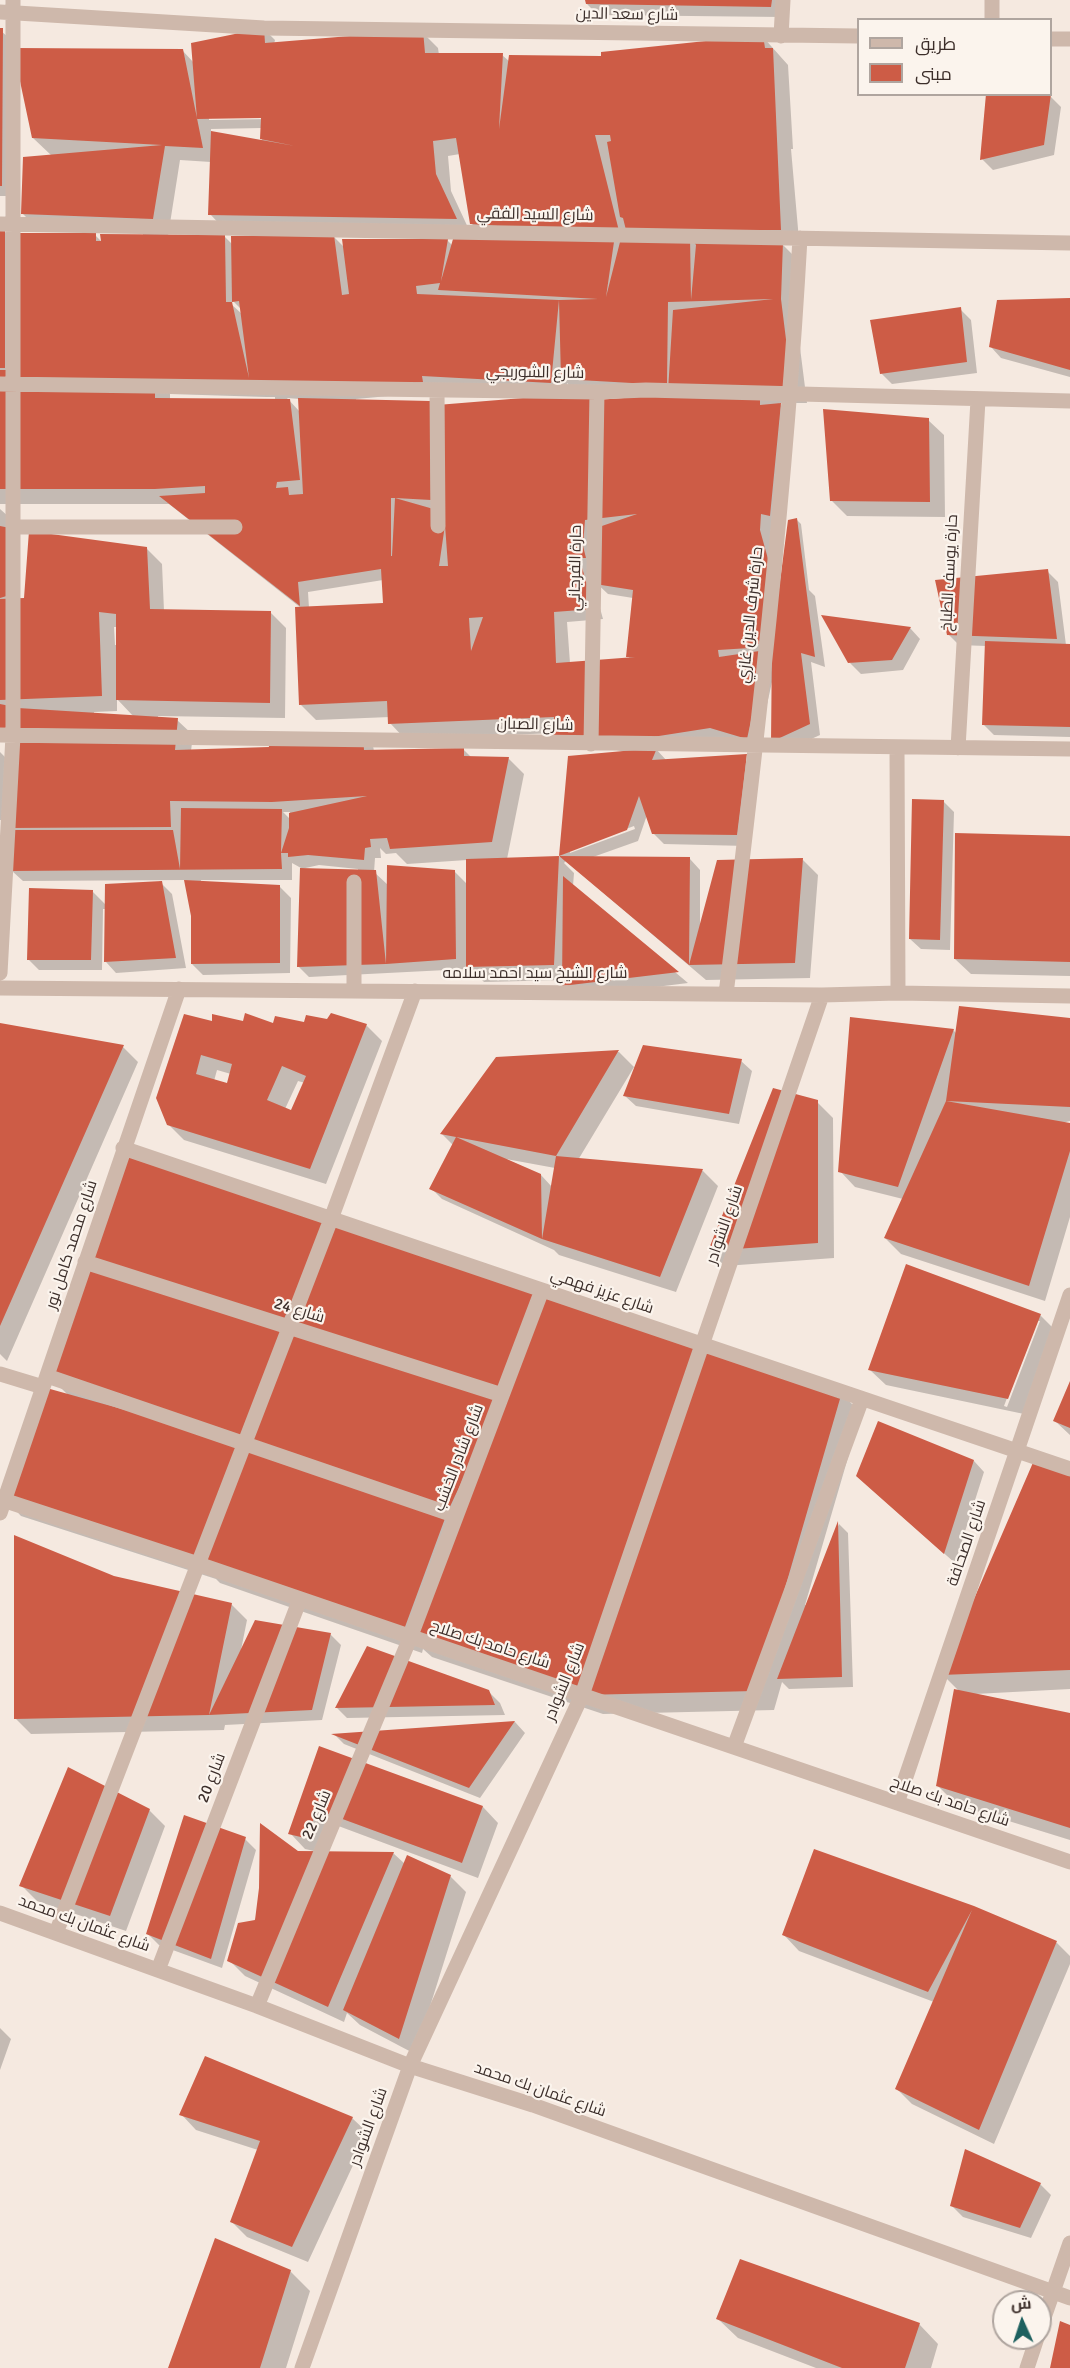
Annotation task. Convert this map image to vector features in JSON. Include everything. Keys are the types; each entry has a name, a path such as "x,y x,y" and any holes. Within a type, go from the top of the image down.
{"street":[{"path":"781,36 783,0"},
{"path":"992,0 992,18"},
{"path":"0,973 13,527 6,384 8,8"},
{"name":"شارع سعد الدين","path":"8,8 264,28 857,36"},
{"path":"1052,39 1070,39"},
{"name":"شارع السيد الفقي","path":"7,224 1070,243"},
{"name":"حارة شرف الدين غازي","path":"726,994 756,746 792,394 800,238"},
{"name":"شارع الشوربجي","path":"6,384 597,392 645,390 1070,401"},
{"path":"437,390 438,525"},
{"name":"حارة الفرجاني","path":"591,744 597,392"},
{"name":"حارة يوسف الطباخ","path":"958,748 978,400"},
{"path":"13,527 235,527"},
{"name":"شارع الصبان","path":"7,736 1070,749"},
{"path":"897,747 898,993"},
{"path":"354,882 354,991"},
{"name":"شارع الشيخ سيد احمد سلامه","path":"0,988 1070,996"},
{"name":"شارع محمد كامل نور","path":"1,1504 179,989"},
{"path":"56,1933 290,1327 415,991"},
{"name":"شارع الشوادر","path":"302,2368 410,2066 582,1695 704,1345 822,995"},
{"name":"شارع عزيز فهمي","path":"123,1148 1070,1469"},
{"name":"شارع 24","path":"85,1262 502,1395"},
{"name":"شارع شادر الخشب","path":"410,1638 542,1290"},
{"name":"شارع الصحافة","path":"897,1803 1070,1295"},
{"path":"0,1374 45,1382 245,1444 456,1516"},
{"path":"734,1747 862,1399"},
{"name":"شارع حامد بك صلاح","path":"1,1504 198,1564 1070,1862"},
{"name":"شارع 20","path":"158,1970 300,1599"},
{"name":"شارع 22","path":"257,2006 410,1638"},
{"name":"شارع عثمان بك محمد","path":"0,1914 257,2006 410,2066 533,2105 1070,2298"},
{"path":"1052,2295 1070,2243"},
{"path":"1027,2368 1033,2350"}],"building":[{"path":"585,0 772,0 771,7 586,4"},
{"path":"0,28 3,28 2,186 0,186"},
{"path":"264,28 265,43 423,30 425,53 503,53 499,129 509,55 601,56 601,52 763,35 765,48 773,48 781,230 626,230 623,218 620,217 607,142 611,141 610,135 595,135 620,235 470,224 456,138 433,141 436,174 457,219 208,215 211,131 295,146 260,139 261,118 197,119 191,43"},
{"path":"13,48 183,49 203,148 165,146 153,219 21,214 23,157 162,145 32,138"},
{"path":"986,96 1051,96 1044,145 980,160"},
{"path":"0,229 5,229 5,368 0,368"},
{"path":"455,232 615,235 606,297 620,242 690,236 783,242 781,299 792,388 682,391 760,394 760,405 781,403 770,516 761,514 760,530 773,577 759,644 750,645 750,648 718,650 719,657 766,650 747,739 710,728 627,741 553,736 554,717 388,724 387,701 299,705 295,607 383,603 381,569 298,582 300,606 159,496 205,493 205,486 155,489 0,489 0,370 17,370 18,233 96,233 96,241 101,241 100,234 225,235 226,302 232,302 231,236 334,235 342,295 349,294 342,239 448,239 441,281","holes":["690,236 696,245 691,300","440,283 438,290 598,299 559,300 417,294 416,286","773,299 673,310 668,391 646,390 638,397 596,400 597,392 437,405 444,512 395,498 431,500 430,401 298,398 303,494 289,495 288,487 276,488 277,482 300,480 290,399 155,398 155,379 250,382 341,389 423,382 422,376 551,383 559,300 561,379 667,385 668,302","239,301 249,378 232,302","391,498 395,498 392,556","637,514 596,528 595,584 633,590 626,657 635,657 556,663 554,612 594,609 581,564 582,558 586,558 583,546 585,520","445,525 448,566 439,566","483,617 471,651 469,618"]},
{"path":"1070,298 1070,370 989,347 997,300"},
{"path":"961,307 967,362 880,374 870,320"},
{"path":"823,409 929,418 930,502 830,501"},
{"path":"797,518 815,657 801,653 810,724 771,742 772,643 788,520"},
{"path":"0,526 10,528 10,595 0,598"},
{"path":"29,531 147,547 150,609 271,611 270,703 116,700 116,614 99,612 102,696 0,700 0,599 24,598"},
{"path":"1048,569 1057,639 947,635 935,580"},
{"path":"821,615 911,627 892,660 848,663"},
{"path":"985,641 1070,644 1070,727 982,725"},
{"path":"0,704 10,706 10,732 0,732"},
{"path":"18,708 178,718 175,750 269,747 268,740 363,733 364,750 464,748 464,756 509,757 492,842 390,849 387,838 370,839 371,847 365,848 364,860 308,855 288,857 288,853 281,853 289,828 289,813 367,796 272,802 170,801 171,827 10,828"},
{"path":"657,748 652,760 747,754 737,835 652,834 639,796 627,830 559,856 568,756"},
{"path":"912,799 944,800 940,940 909,939"},
{"path":"181,808 282,809 282,869 11,871 10,830 173,830 180,869"},
{"path":"955,833 1070,836 1070,962 954,959"},
{"path":"559,856 690,857 689,965"},
{"path":"559,856 554,965 466,967 466,859"},
{"path":"803,858 795,963 689,965 717,860"},
{"path":"387,865 455,870 456,959 386,964"},
{"path":"300,868 376,870 386,964 297,967"},
{"path":"563,876 679,972 562,986"},
{"path":"184,880 280,885 280,963 191,964 191,916"},
{"path":"162,881 176,958 104,962 105,884"},
{"path":"29,888 93,890 91,960 27,960"},
{"path":"959,1006 1070,1018 1070,1107 946,1101"},
{"path":"245,1013 273,1023 275,1016 304,1022 306,1015 327,1019 331,1013 367,1024 310,1169 167,1125 156,1098 184,1014 212,1021 212,1014 243,1021","holes":["201,1055 232,1064 227,1083 196,1074","282,1066 306,1076 291,1110 267,1100"]},
{"path":"850,1017 954,1029 898,1187 838,1172"},
{"path":"0,1023 124,1045 0,1326"},
{"path":"643,1045 742,1059 729,1114 623,1096"},
{"path":"619,1050 556,1156 440,1134 496,1057"},
{"path":"773,1088 818,1100 818,1243 708,1251"},
{"path":"946,1101 1070,1123 1070,1151 1029,1286 884,1238"},
{"path":"456,1137 541,1174 542,1239 429,1189"},
{"path":"123,1148 842,1392 755,1691 582,1695 410,1638 501,1398 447,1513 402,1635 4,1501 43,1387 236,1441 47,1376","holes":["329,1224 290,1327 281,1325"]},
{"path":"556,1156 703,1169 660,1277 542,1239"},
{"path":"906,1264 1041,1314 1008,1399 868,1370"},
{"path":"1070,1381 1070,1428 1053,1421"},
{"path":"878,1421 974,1460 944,1554 856,1476"},
{"path":"1035,1458 1070,1474 1070,1670 941,1675"},
{"path":"838,1521 842,1677 777,1679"},
{"path":"14,1535 114,1576 232,1603 209,1715 14,1719"},
{"path":"255,1620 331,1633 312,1710 209,1715"},
{"path":"367,1646 489,1690 495,1705 335,1708"},
{"path":"954,1689 1070,1713 1070,1828 936,1786"},
{"path":"515,1721 469,1788 331,1734"},
{"path":"319,1746 483,1806 462,1863 318,1810 305,1838 288,1834"},
{"path":"68,1767 150,1809 110,1916 19,1886"},
{"path":"184,1815 246,1837 211,1959 146,1934"},
{"path":"260,1823 298,1851 394,1852 328,2007 227,1961 238,1923 255,1920 259,1888"},
{"path":"814,1849 974,1906 1057,1941 979,2130 895,2089 972,1910 928,1992 782,1935"},
{"path":"407,1855 451,1875 399,2039 343,2010"},
{"path":"205,2056 353,2117 292,2247 230,2222 260,2141 179,2115"},
{"path":"965,2149 1041,2183 1020,2228 950,2206"},
{"path":"215,2238 291,2270 260,2368 168,2368"},
{"path":"740,2259 920,2323 905,2368 842,2368 716,2319"},
{"path":"1060,2321 1070,2325 1070,2368 1050,2368"}]}
